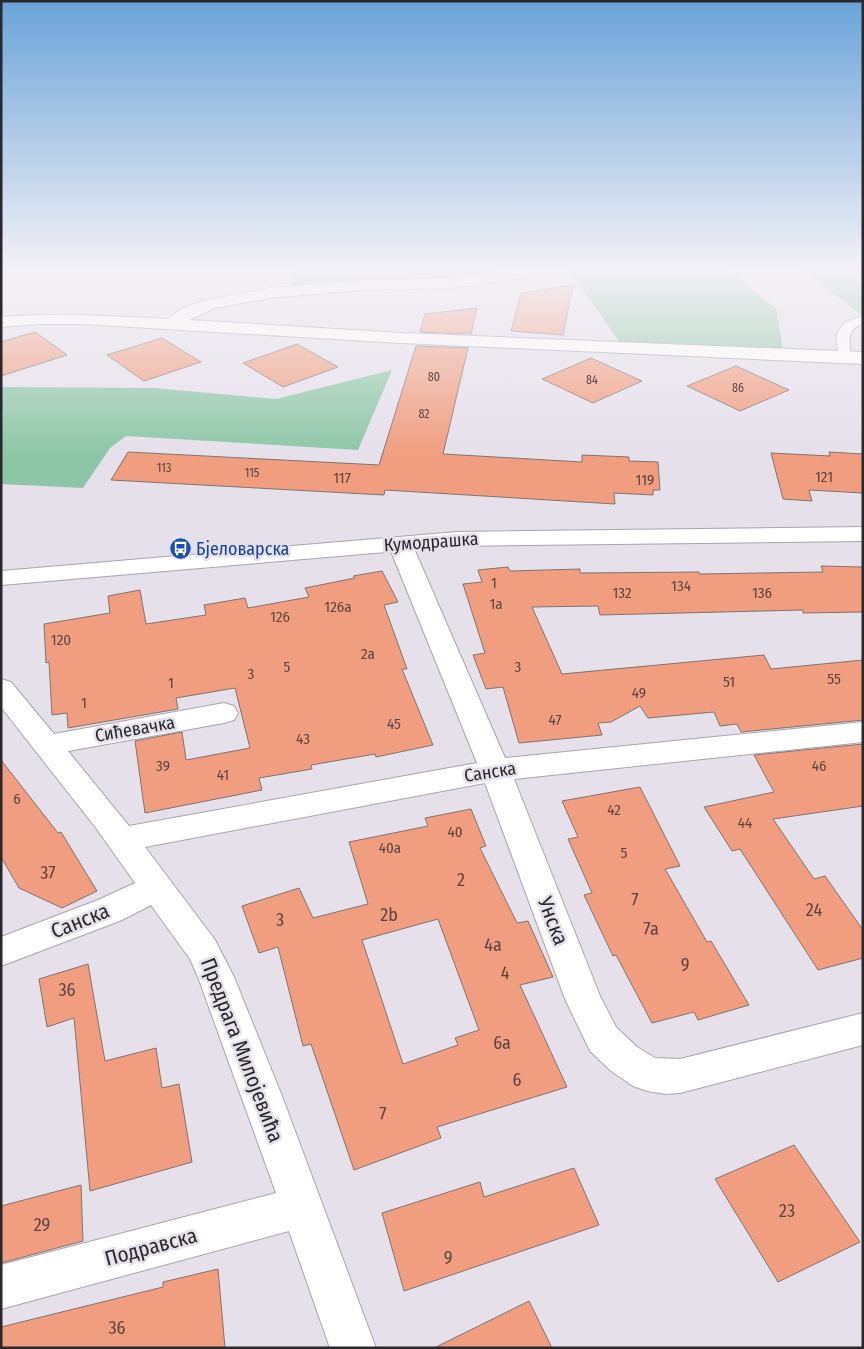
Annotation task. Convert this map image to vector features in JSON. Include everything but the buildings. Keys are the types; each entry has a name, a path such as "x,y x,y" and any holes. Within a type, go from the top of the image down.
{"street":[{"path":"279,330 401,338 854,358"},
{"name":"Кумодрашка","path":"1,578 208,558 496,538 863,534"},
{"name":"Унска","path":"400,544 495,770 583,999 603,1039 624,1059 647,1074 665,1077 680,1076 790,1050 863,1029"},
{"name":"Предрага Милојевића","path":"2,690 107,820 203,950 216,978 262,1096 353,1348"},
{"name":"Сићевачка","path":"47,745 224,713"},
{"name":"Санска","path":"121,840 495,770 863,732"},
{"name":"Санска","path":"1,952 110,910 158,887"},
{"name":"Подравска","path":"1,1287 301,1207"}],"lane":[{"path":"844,330 842,333 854,358"}],"green space":[{"path":"611,330 780,330 784,355 624,348"},
{"path":"392,370 358,450 126,436 110,448 83,488 1,484 1,387 154,388 276,399"}],"place":[{"name":"Бјеловарска","path":"180,549"}]}
